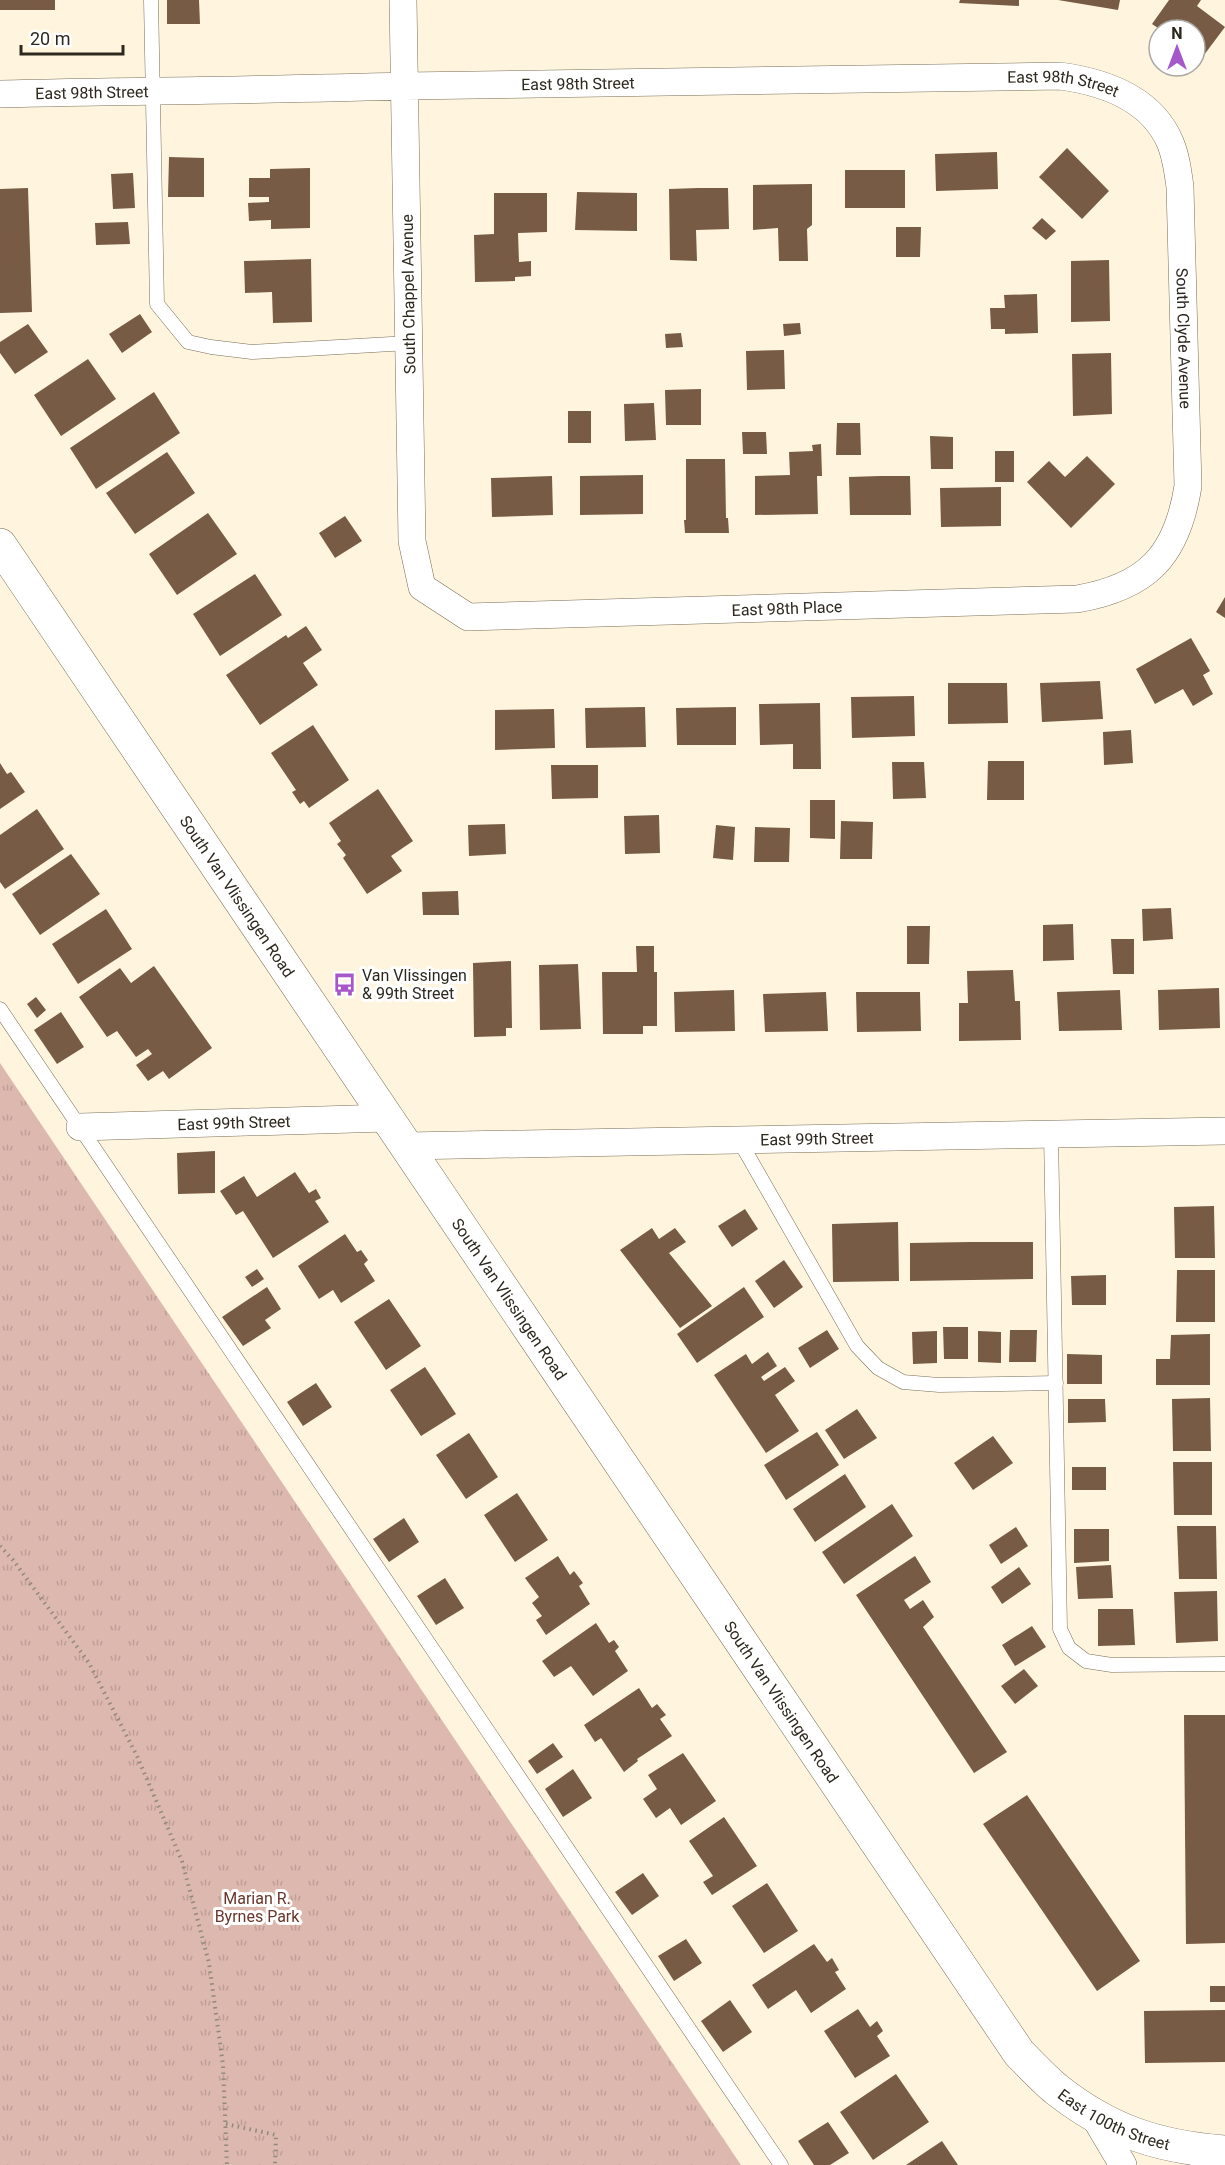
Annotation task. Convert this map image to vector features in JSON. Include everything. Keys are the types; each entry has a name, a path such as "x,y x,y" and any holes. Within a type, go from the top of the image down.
{"main road":[{"name":"South Van Vlissingen Road","path":"0,545 1019,2053"},
{"name":"East 100th Street","path":"1019,2053 1054,2087 1094,2116 1139,2137 1186,2149 1225,2152"}],"street":[{"name":"South Chappel Avenue","path":"403,0 412,541 422,587"},
{"name":"East 98th Street","path":"0,93 1060,76 1106,86 1146,109"},
{"name":"South Clyde Avenue","path":"1146,109 1160,125 1170,142 1180,187 1188,486 1184,511 1177,531 1152,568"},
{"name":"East 98th Place","path":"422,587 468,617 1077,599 1100,596 1119,589 1152,568"},
{"name":"East 99th Street","path":"80,1127 387,1118"},
{"name":"East 99th Street","path":"407,1146 1225,1131"},
{"path":"1094,2116 1116,2163"}],"lane":[{"path":"151,0 157,304 188,342 252,352 409,343"},
{"path":"0,1009 781,2165"},
{"path":"1051,1134 1060,1629 1069,1648 1086,1661 1112,1665 1225,1664"},
{"path":"739,1140 857,1346 878,1368 903,1382 939,1385 1056,1383"}],"path":[{"path":"0,1546 14,1560 89,1663 137,1756 182,1861 209,1963 223,2065 228,2165"},
{"path":"226,2124 276,2135 275,2165"}],"green space":[{"name":"Marian R. Byrnes Park","path":"0,1063 741,2165 0,2165"}],"building":[{"path":"0,0 55,0 55,10 0,10"},
{"path":"167,0 199,0 200,24 167,24"},
{"path":"960,0 1019,0 1019,6 959,3"},
{"path":"1058,0 1120,0 1118,10"},
{"path":"1169,0 1201,0 1197,6 1225,27 1207,51 1207,18 1156,18"},
{"path":"1067,148 1109,191 1082,219 1039,177"},
{"path":"997,152 998,189 936,191 935,154"},
{"path":"169,157 204,158 204,197 168,197"},
{"path":"310,168 310,228 271,229 271,220 249,221 248,203 269,202 269,197 249,197 249,178 270,178 270,169"},
{"path":"845,170 905,170 905,208 845,208"},
{"path":"133,173 135,208 113,209 111,174"},
{"path":"812,184 812,225 807,229 808,261 779,261 778,228 753,230 753,185"},
{"path":"28,188 32,312 0,313 0,189"},
{"path":"728,188 729,229 696,230 697,261 670,260 669,189"},
{"path":"577,192 637,193 637,231 575,230"},
{"path":"494,193 547,193 547,232 518,233 519,262 531,261 531,276 515,277 515,281 475,282 474,235 494,234"},
{"path":"1042,218 1056,231 1046,240 1032,228"},
{"path":"128,222 130,244 96,245 95,223"},
{"path":"896,227 921,227 920,257 896,257"},
{"path":"311,259 312,322 273,323 272,292 245,293 244,261"},
{"path":"1109,260 1110,321 1071,322 1071,261"},
{"path":"1037,294 1038,333 1005,334 1005,329 991,329 990,308 1005,308 1004,295"},
{"path":"140,314 152,332 122,353 109,334"},
{"path":"800,323 801,334 784,336 783,324"},
{"path":"28,324 48,352 15,374 0,353 0,342"},
{"path":"681,333 683,347 666,348 665,334"},
{"path":"784,350 785,389 747,390 746,351"},
{"path":"1111,353 1112,414 1073,416 1072,354"},
{"path":"88,359 116,399 61,436 34,395"},
{"path":"701,389 701,425 666,425 665,390"},
{"path":"154,392 180,433 96,489 70,448"},
{"path":"654,403 656,440 625,441 624,404"},
{"path":"568,411 591,411 591,443 568,443"},
{"path":"837,423 860,423 861,455 836,455"},
{"path":"742,432 766,432 767,454 743,454"},
{"path":"930,436 953,437 953,469 931,469"},
{"path":"821,444 822,476 817,476 818,514 755,515 755,476 790,475 789,452 813,451 812,445"},
{"path":"995,451 1014,451 1014,482 995,482"},
{"path":"167,452 195,493 135,534 106,493"},
{"path":"1087,456 1115,484 1071,528 1027,482 1049,461 1065,477"},
{"path":"686,459 725,459 726,518 728,518 729,533 685,533"},
{"path":"643,475 643,514 580,515 580,476"},
{"path":"552,476 553,515 492,517 491,478"},
{"path":"910,476 911,515 850,515 849,477"},
{"path":"1001,487 1001,526 941,527 940,488"},
{"path":"208,513 237,554 177,595 149,554"},
{"path":"345,516 362,541 335,558 319,533"},
{"path":"255,574 282,615 220,656 193,614"},
{"path":"1225,597 1225,618 1216,612"},
{"path":"306,626 322,650 303,663 318,685 260,725 226,675 286,635 288,638"},
{"path":"1191,638 1210,671 1203,675 1213,694 1193,706 1183,689 1155,704 1136,669"},
{"path":"1100,681 1103,719 1042,722 1040,683"},
{"path":"948,683 1007,683 1008,723 948,724"},
{"path":"914,696 915,736 852,738 851,697"},
{"path":"820,703 821,769 793,769 793,744 760,745 759,704"},
{"path":"645,707 646,747 586,748 585,708"},
{"path":"736,707 736,745 677,745 676,708"},
{"path":"554,709 555,748 495,750 495,710"},
{"path":"313,725 349,780 309,808 304,801 300,804 292,792 296,790 271,753"},
{"path":"1131,730 1133,763 1104,765 1103,732"},
{"path":"988,761 1024,761 1024,800 987,800"},
{"path":"892,762 924,762 926,798 893,799"},
{"path":"0,763 7,774 11,772 25,792 0,809"},
{"path":"551,765 598,765 598,798 552,799"},
{"path":"378,789 413,841 391,856 402,871 367,894 343,858 346,855 337,844 341,841 329,823"},
{"path":"810,800 835,800 835,839 810,838"},
{"path":"37,809 64,849 5,889 0,882 0,835"},
{"path":"659,815 660,853 625,854 624,816"},
{"path":"841,821 873,822 872,859 840,859"},
{"path":"505,824 506,854 469,856 468,825"},
{"path":"716,825 735,827 733,860 713,858"},
{"path":"755,827 790,828 789,862 754,862"},
{"path":"71,854 100,894 40,935 12,894"},
{"path":"458,891 459,915 423,915 422,892"},
{"path":"1171,908 1173,939 1143,941 1142,909"},
{"path":"106,909 132,949 78,984 52,944"},
{"path":"1073,924 1074,960 1043,961 1043,925"},
{"path":"907,926 930,926 929,964 907,964"},
{"path":"1111,939 1134,939 1134,974 1113,974"},
{"path":"636,946 654,946 654,972 657,972 657,1026 643,1026 643,1034 603,1034 602,972 637,972"},
{"path":"511,961 512,1028 506,1028 506,1036 474,1037 473,963"},
{"path":"578,964 581,1029 540,1030 539,965"},
{"path":"154,966 212,1048 169,1079 163,1071 148,1081 136,1065 152,1054 148,1049 136,1057 117,1031 107,1037 79,997 120,968 131,983"},
{"path":"1013,970 1015,1001 1020,1001 1021,1040 959,1041 959,1003 968,1003 967,971"},
{"path":"1219,988 1220,1028 1159,1030 1158,990"},
{"path":"734,990 735,1031 675,1032 674,992"},
{"path":"1120,990 1122,1030 1059,1031 1057,992"},
{"path":"826,992 828,1031 765,1032 763,994"},
{"path":"856,992 920,992 921,1031 857,1032"},
{"path":"36,997 46,1010 37,1018 27,1004"},
{"path":"61,1012 84,1047 57,1064 34,1030"},
{"path":"215,1151 215,1193 178,1194 177,1153"},
{"path":"295,1172 309,1193 316,1189 321,1198 315,1201 329,1222 273,1258 243,1211 236,1215 220,1191 244,1176 257,1197"},
{"path":"1214,1206 1215,1258 1175,1258 1174,1207"},
{"path":"745,1209 758,1229 732,1247 718,1226"},
{"path":"898,1222 899,1281 833,1282 832,1224"},
{"path":"652,1228 659,1239 675,1228 686,1242 669,1253 712,1306 680,1328 620,1250"},
{"path":"345,1234 357,1252 361,1250 368,1260 364,1264 375,1281 341,1303 333,1290 319,1299 298,1266"},
{"path":"1033,1242 1033,1279 910,1281 910,1243"},
{"path":"784,1260 803,1287 774,1308 755,1281"},
{"path":"257,1269 264,1279 252,1287 245,1277"},
{"path":"1177,1270 1215,1270 1215,1322 1176,1322"},
{"path":"1106,1275 1106,1305 1072,1305 1071,1276"},
{"path":"267,1287 281,1309 265,1320 271,1328 243,1346 222,1317"},
{"path":"744,1287 764,1317 697,1363 677,1334"},
{"path":"389,1299 421,1346 386,1370 354,1322"},
{"path":"943,1327 968,1327 968,1359 944,1359"},
{"path":"827,1330 839,1349 810,1368 798,1348"},
{"path":"1010,1330 1037,1330 1036,1362 1009,1362"},
{"path":"937,1331 937,1363 913,1364 912,1332"},
{"path":"978,1331 1001,1332 1001,1363 978,1362"},
{"path":"1210,1334 1210,1385 1156,1385 1156,1359 1170,1359 1171,1335"},
{"path":"768,1352 777,1366 761,1377 764,1381 785,1367 795,1381 775,1395 799,1431 766,1453 714,1375 746,1354 752,1364"},
{"path":"1067,1354 1102,1355 1102,1384 1067,1384"},
{"path":"425,1367 456,1414 421,1436 390,1390"},
{"path":"316,1383 332,1407 303,1426 287,1402"},
{"path":"1210,1398 1211,1451 1173,1451 1172,1399"},
{"path":"1068,1399 1105,1399 1106,1422 1068,1423"},
{"path":"857,1409 877,1438 844,1459 825,1430"},
{"path":"817,1432 839,1465 786,1500 764,1465"},
{"path":"469,1433 498,1477 466,1499 436,1455"},
{"path":"993,1436 1013,1463 973,1490 954,1463"},
{"path":"1173,1462 1212,1462 1212,1515 1174,1515"},
{"path":"1072,1467 1106,1467 1106,1490 1072,1490"},
{"path":"845,1474 866,1507 815,1542 793,1509"},
{"path":"517,1493 548,1540 515,1562 484,1515"},
{"path":"892,1504 913,1536 844,1584 822,1552"},
{"path":"404,1518 419,1542 389,1562 373,1539"},
{"path":"1177,1526 1216,1526 1217,1579 1179,1579"},
{"path":"1016,1527 1028,1546 1001,1564 989,1545"},
{"path":"1074,1529 1109,1529 1109,1561 1074,1563"},
{"path":"558,1556 570,1575 574,1571 583,1583 579,1586 590,1604 546,1635 536,1620 542,1616 532,1603 539,1597 525,1578"},
{"path":"915,1556 931,1582 904,1600 910,1609 923,1600 934,1617 923,1627 1007,1752 974,1773 856,1595"},
{"path":"1111,1565 1113,1598 1078,1599 1076,1567"},
{"path":"1019,1567 1031,1584 1002,1604 991,1587"},
{"path":"445,1578 464,1608 436,1625 417,1596"},
{"path":"1217,1591 1218,1641 1176,1643 1174,1592"},
{"path":"1098,1609 1133,1609 1135,1645 1098,1646"},
{"path":"596,1623 609,1643 614,1640 619,1647 615,1651 628,1671 593,1696 571,1666 554,1677 542,1661"},
{"path":"1032,1626 1046,1647 1015,1666 1002,1645"},
{"path":"1024,1669 1038,1686 1015,1704 1001,1686"},
{"path":"639,1688 652,1708 657,1704 666,1715 660,1719 672,1736 637,1759 638,1761 624,1772 601,1738 595,1742 584,1725"},
{"path":"1184,1715 1225,1715 1225,1943 1186,1944"},
{"path":"553,1743 563,1757 537,1774 528,1761"},
{"path":"683,1753 716,1801 681,1825 670,1808 656,1818 643,1799 657,1789 648,1775"},
{"path":"573,1769 592,1798 563,1817 545,1789"},
{"path":"1027,1795 1140,1961 1097,1991 983,1824"},
{"path":"724,1817 757,1866 712,1895 703,1882 713,1876 689,1841"},
{"path":"643,1873 659,1896 632,1915 615,1892"},
{"path":"767,1883 798,1931 764,1953 732,1906"},
{"path":"686,1939 702,1963 674,1981 658,1956"},
{"path":"814,1944 827,1962 832,1958 839,1970 835,1972 846,1989 811,2013 796,1990 768,2009 752,1985"},
{"path":"1210,1986 1225,1986 1225,2002 1210,2002"},
{"path":"730,2000 752,2032 723,2052 701,2021"},
{"path":"858,2009 870,2027 877,2021 883,2031 877,2036 890,2056 855,2078 824,2031"},
{"path":"1225,2010 1225,2062 1145,2063 1144,2011"},
{"path":"896,2074 929,2122 873,2160 840,2112"},
{"path":"828,2122 849,2153 830,2165 814,2165 798,2141"},
{"path":"942,2141 958,2165 906,2165"}],"place":[{"name":"Van Vlissingen & 99th Street","path":"344,984"}]}
